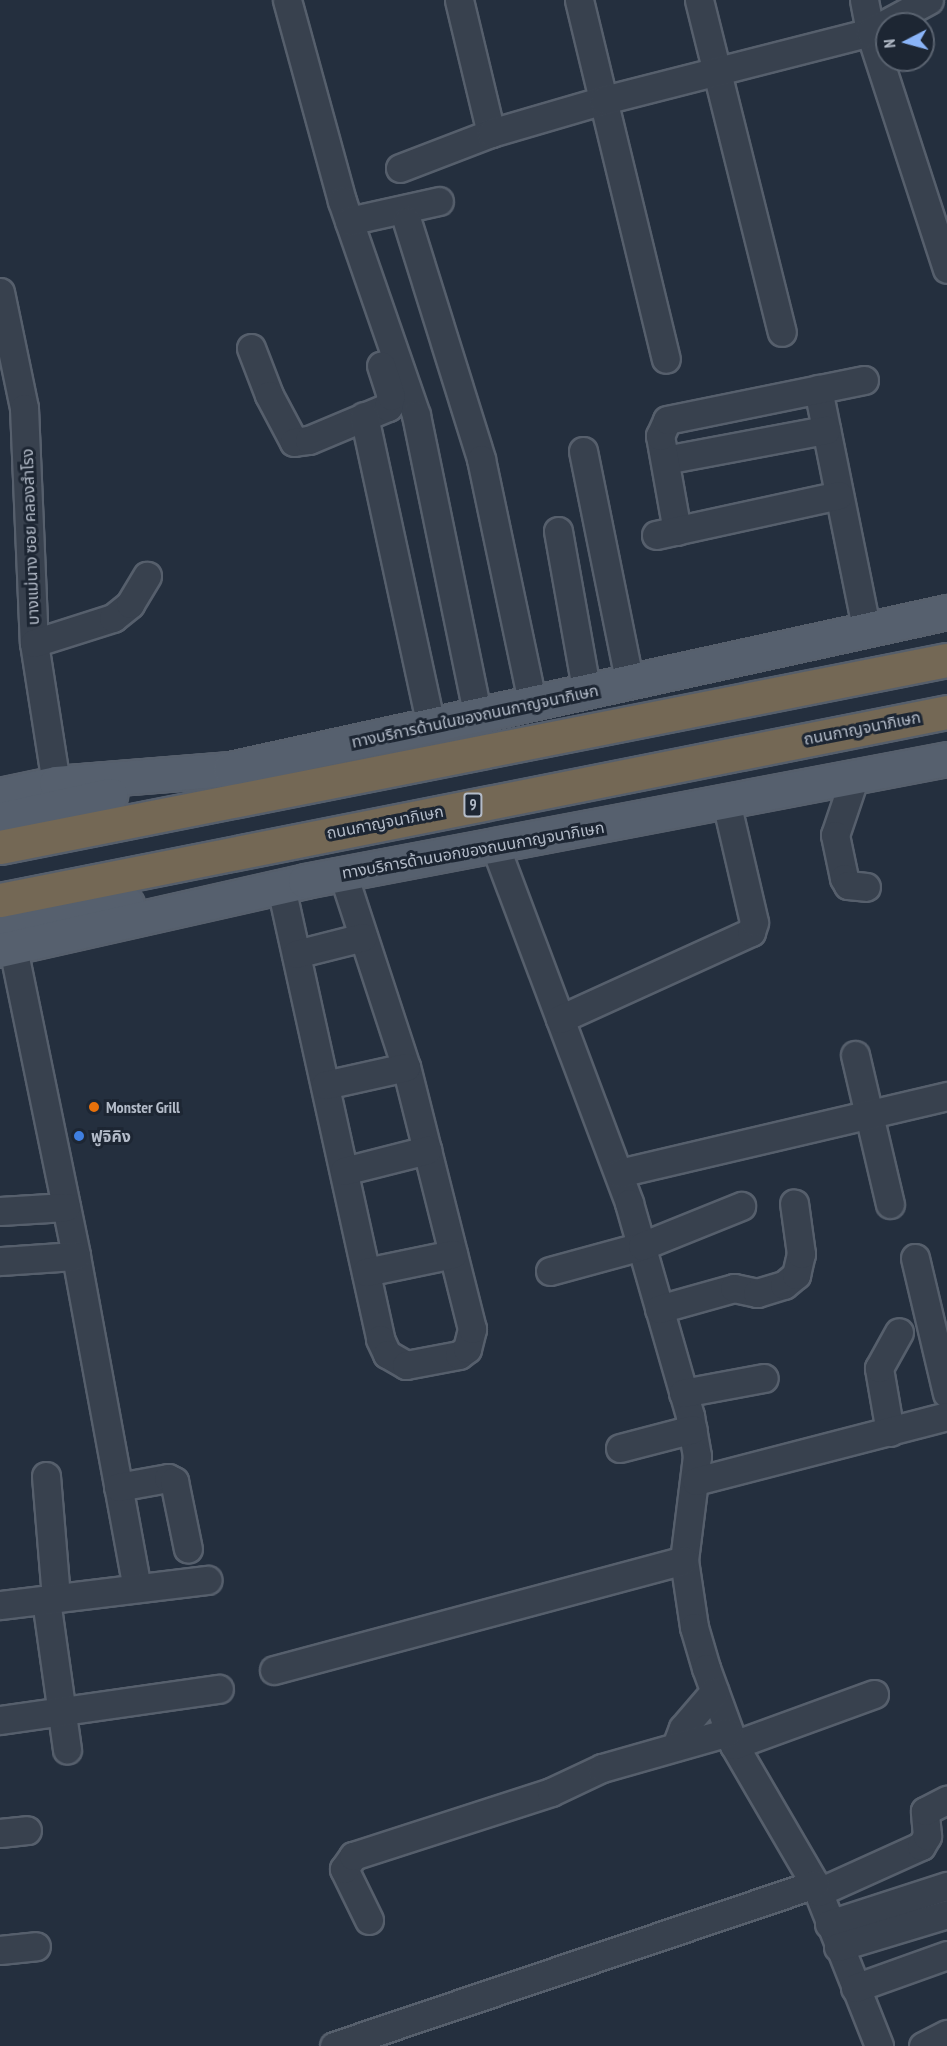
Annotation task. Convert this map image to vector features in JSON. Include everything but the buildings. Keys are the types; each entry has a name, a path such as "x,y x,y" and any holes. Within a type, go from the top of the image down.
{"highway":[{"path":"0,848 947,660"},
{"name":"ถนนกาญจนาภิเษก","path":"0,900 947,712"}],"main road":[{"name":"ทางบริการด้านในของถนนกาญจนาภิเษก","path":"0,801 56,783 230,769 630,684 947,612"},
{"name":"ทางบริการด้านนอกของถนนกาญจนาภิเษก","path":"4,941 81,910 293,884 947,759"},
{"path":"0,801 230,769"}],"street":[{"path":"286,0 349,221 416,416 478,716"},
{"path":"459,0 491,133"},
{"path":"579,0 666,359"},
{"path":"699,0 782,332"},
{"path":"864,0 870,32 947,269"},
{"path":"400,168 491,133 604,100 870,32 929,0"},
{"path":"349,221 439,201"},
{"path":"407,221 481,459 533,705"},
{"path":"251,348 278,417 294,442 309,440 388,406 391,396 354,288"},
{"name":"บางแม่นาง ซอย คลองสำโรง","path":"0,292 24,408 34,643 56,783"},
{"path":"839,495 667,533 665,460 660,436 667,420 864,380"},
{"path":"818,389 867,631"},
{"path":"364,416 431,725"},
{"path":"665,460 826,430"},
{"path":"583,452 630,684"},
{"path":"558,531 587,693"},
{"path":"34,643 113,618 130,604 147,576"},
{"path":"854,778 835,835 844,878 848,885 866,887"},
{"path":"560,1018 751,932 754,921 726,802"},
{"path":"495,846 619,1173 642,1246 693,1429 696,1481 684,1560 694,1627 714,1692 731,1739 817,1888 878,2046"},
{"path":"293,884 296,954 380,1339 396,1362 406,1365 459,1355 467,1349 472,1329 405,1067 343,874"},
{"path":"296,954 363,937"},
{"path":"4,941 66,1207 137,1587"},
{"path":"855,1055 890,1204"},
{"path":"325,1086 405,1067"},
{"path":"619,1173 947,1096"},
{"path":"344,1171 427,1150"},
{"path":"659,1309 734,1288 757,1293 784,1286 796,1275 801,1254 794,1203"},
{"path":"550,1271 642,1246 741,1206"},
{"path":"0,1211 66,1207"},
{"path":"366,1272 453,1254"},
{"path":"0,1261 76,1256"},
{"path":"915,1258 947,1393"},
{"path":"890,1432 879,1368 899,1332"},
{"path":"683,1393 764,1378"},
{"path":"696,1481 947,1416"},
{"path":"620,1448 693,1429"},
{"path":"45,1476 51,1599 61,1712 67,1750"},
{"path":"118,1487 168,1478 174,1481 188,1549"},
{"path":"274,1670 684,1560"},
{"path":"0,1605 207,1580"},
{"path":"0,1720 219,1689"},
{"path":"676,1746 683,1728 714,1692"},
{"path":"369,1920 344,1869 353,1856 551,1792 602,1768 676,1746 731,1739 874,1694"},
{"path":"334,2046 817,1888 921,1846 927,1836 926,1811 947,1800"},
{"path":"0,1833 27,1830"},
{"path":"834,1935 947,1886"},
{"path":"834,1935 947,1914"},
{"path":"0,1950 36,1946"},
{"path":"855,1988 947,1955"},
{"path":"923,2046 947,2034"}],"place":[{"name":"Monster Grill","path":"94,1107"},
{"name":"ฟูจิคิง","path":"79,1136"}]}
